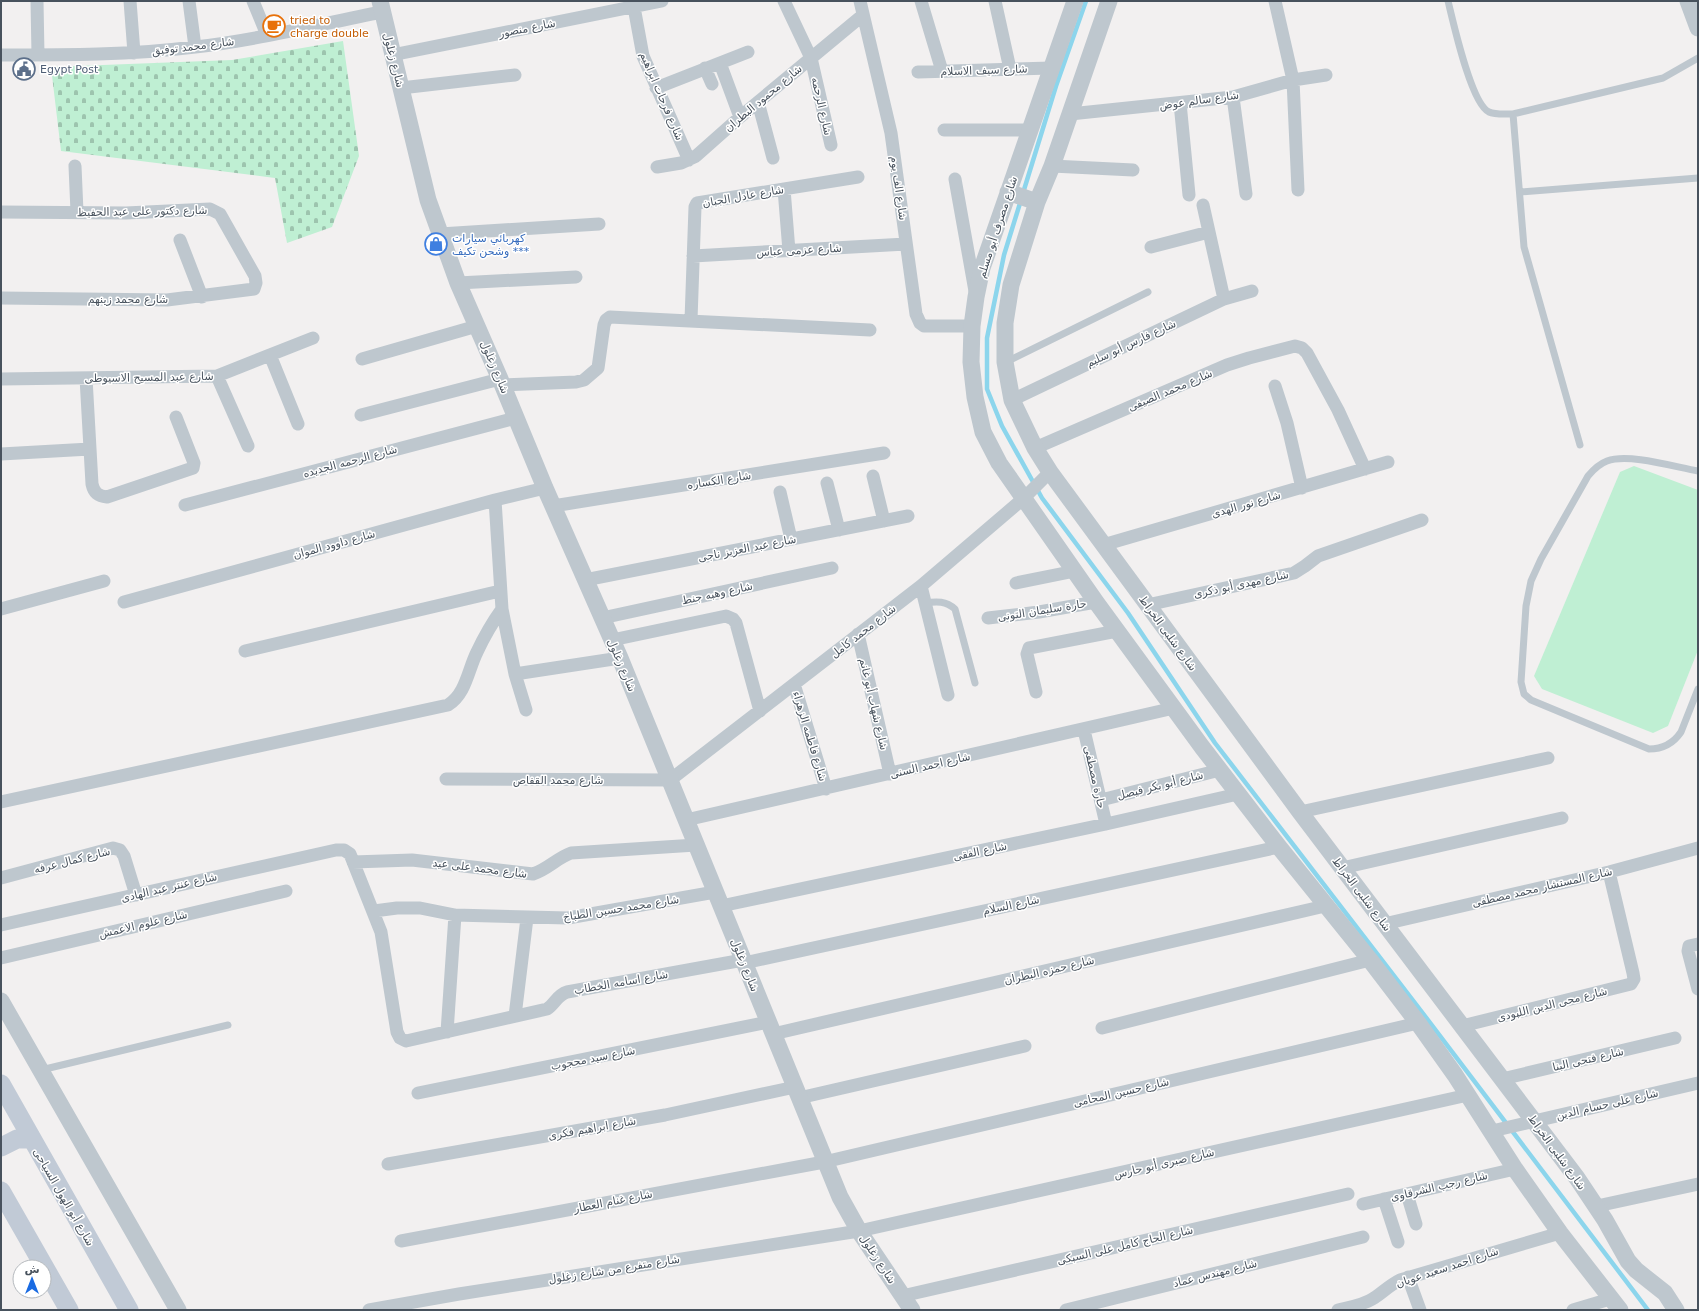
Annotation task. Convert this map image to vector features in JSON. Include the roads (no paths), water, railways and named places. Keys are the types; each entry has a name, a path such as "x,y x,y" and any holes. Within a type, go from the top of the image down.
{"main road":[{"name":"شارع أبو الهول السياحى","path":"3,1095 31,1139 129,1310"},
{"path":"1,1147 17,1139 31,1139"},
{"path":"1,1191 69,1310"}],"street":[{"path":"37,1 38,55"},
{"path":"130,1 134,53"},
{"path":"189,1 195,47"},
{"path":"253,1 266,35"},
{"name":"شارع منصور","path":"392,55 662,1"},
{"name":"شارع الرحمه","path":"784,1 811,58 831,144"},
{"name":"شارع الف يوم","path":"860,1 891,133 916,314 920,323 924,326 972,326"},
{"path":"921,1 942,72"},
{"path":"995,1 1010,69"},
{"name":"شارع مصرف أبو مسلم","path":"1047,475 1012,400 1006,362 1005,323 1030,130 1050,68 1075,1"},
{"name":"شارع مصرف أبو مسلم","path":"1027,495 999,463 983,432 975,397 971,362 972,326 976,297 982,268 1021,197 1052,166 1110,1"},
{"path":"1275,1 1293,80 1298,190"},
{"path":"1688,1 1698,28"},
{"name":"شارع محمد توفيق","path":"1,55 134,53 195,47 266,35 381,6"},
{"name":"شارع زغلول","path":"381,6 428,200 458,283 502,382 545,488 620,658 824,1162 840,1197 859,1231 912,1310"},
{"name":"شارع فرحات ابراهيم","path":"634,7 643,56 689,160"},
{"name":"شارع محمود البطران","path":"658,167 681,163 696,156 740,117 863,15"},
{"path":"656,88 748,52"},
{"path":"720,63 740,117"},
{"path":"705,68 712,84"},
{"name":"شارع سيف الاسلام","path":"918,72 1050,68"},
{"path":"401,88 514,75"},
{"name":"شارع سالم عوض","path":"1070,114 1180,104 1233,97 1293,80 1326,75"},
{"path":"1233,97 1246,194"},
{"path":"758,102 773,158"},
{"path":"1180,104 1188,195"},
{"path":"944,130 1030,130"},
{"path":"75,166 77,212"},
{"path":"1052,166 1133,170"},
{"name":"شارع عادل الجبان","path":"691,320 695,207 697,203 858,177"},
{"path":"955,179 976,297"},
{"path":"784,189 789,250"},
{"path":"1203,205 1224,299"},
{"name":"شارع دكتور على عبد الحفيظ","path":"1,212 126,213 204,209 216,210 220,214 255,276 256,282 254,289"},
{"path":"440,234 599,224"},
{"path":"1151,247 1209,232"},
{"path":"180,240 202,296"},
{"name":"شارع عزمى عباس","path":"693,256 906,244"},
{"path":"458,283 576,277"},
{"name":"شارع محمد زينهم","path":"1,298 151,301 254,289"},
{"name":"شارع فارس أبو سليم","path":"1012,400 1224,299 1252,291"},
{"path":"361,415 502,382 572,382 584,380 597,371 600,365 604,325 610,316 870,330"},
{"path":"362,359 477,326"},
{"name":"شارع عبد المسيح الاسيوطى","path":"1,379 217,376 313,338"},
{"name":"شارع محمد الصيفى","path":"1035,448 1228,365 1295,346 1302,348 1307,353 1338,410 1365,469"},
{"path":"270,355 298,424"},
{"path":"217,376 248,446"},
{"path":"86,378 94,491 100,496 107,497 192,468 194,463 176,417"},
{"path":"1274,386 1287,423 1302,488"},
{"name":"شارع الرحمه الجديده","path":"185,506 516,418"},
{"path":"1,454 90,449"},
{"name":"شارع الكساره","path":"553,506 884,453"},
{"name":"شارع نور الهدى","path":"1103,545 1388,462"},
{"name":"شارع محمد كامل","path":"670,780 921,586 1027,495 1047,475"},
{"name":"شارع شلبى الخراط","path":"1047,475 1103,545 1300,812 1502,1079 1529,1122 1597,1206 1628,1261 1636,1270 1665,1293 1676,1310"},
{"path":"873,476 884,520"},
{"path":"827,483 838,530"},
{"name":"شارع داوود الموان","path":"124,602 495,500 545,488"},
{"path":"780,492 791,539"},
{"path":"1027,495 1075,572 1096,602 1238,794 1418,1023 1468,1095 1496,1130 1515,1169 1560,1233 1615,1304 1572,1310"},
{"path":"495,500 502,609 515,674 526,710"},
{"name":"شارع عبد العزيز ناجى","path":"585,580 908,516"},
{"name":"شارع مهدى أبو ذكرى","path":"1147,605 1294,572 1318,556 1422,520"},
{"name":"شارع وهبه جنط","path":"602,618 832,568"},
{"path":"1016,583 1075,572"},
{"path":"1,609 104,581"},
{"path":"921,586 948,695"},
{"path":"245,652 500,591"},
{"name":"حارة سليمان التونى","path":"988,618 1039,612 1096,602"},
{"path":"1,802 448,705 460,693 481,642 502,609"},
{"path":"612,640 726,616 733,619 736,623 760,711"},
{"path":"1036,692 1027,654 1027,650 1029,648 1118,632"},
{"name":"شارع شهاب أبو غانم","path":"858,634 890,774"},
{"path":"515,674 620,658"},
{"name":"شارع فاطمه الزهراء","path":"794,684 826,789"},
{"name":"شارع احمد السنى","path":"686,820 1084,730 1174,708"},
{"name":"حارة مصطفى","path":"1084,730 1106,824"},
{"path":"1300,812 1548,758"},
{"name":"شارع أبو بكر فيصل","path":"1100,800 1220,770"},
{"name":"شارع محمد القفاص","path":"446,779 670,780"},
{"name":"شارع الفقى","path":"718,899 1106,824 1238,794"},
{"path":"1342,868 1562,818"},
{"name":"شارع محمد على عيد","path":"353,862 412,860 533,874 542,871 563,856 571,853 696,845"},
{"name":"شارع السلام","path":"743,961 1279,847"},
{"name":"شارع كمال عرفه","path":"1,878 113,848 120,850 124,856 136,895"},
{"name":"شارع المستشار محمد مصطفى","path":"1384,924 1609,872 1698,848"},
{"name":"شارع عنتر عبد الهادى","path":"1,925 336,850 344,850 350,854 353,862"},
{"path":"353,862 374,911"},
{"name":"شارع محى الدين اللبودى","path":"1462,1026 1631,984 1634,979 1633,973 1609,872"},
{"name":"شارع علوم الاعمش","path":"1,958 286,891"},
{"name":"شارع محمد حسين الطباخ","path":"374,911 397,908 420,908 455,915 554,919 582,917 718,899"},
{"name":"شارع حمزه البطران","path":"770,1028 1325,906"},
{"name":"شارع اسامه الخطاب","path":"374,911 382,932 397,1032 400,1038 406,1040 412,1040 547,1009 556,1001 558,997 567,992 743,961"},
{"path":"447,1032 455,915"},
{"path":"515,1016 527,918"},
{"path":"1694,945 1689,955 1698,989"},
{"path":"1102,1028 1370,960"},
{"path":"1,1001 178,1310"},
{"name":"شارع حسين المحامى","path":"824,1162 1418,1023"},
{"name":"شارع سيد محجوب","path":"418,1093 770,1028"},
{"name":"شارع فتحى البنا","path":"1502,1079 1675,1038"},
{"name":"شارع ابراهيم فكرى","path":"388,1164 797,1093 1025,1046"},
{"name":"شارع على حسام الدين","path":"1496,1130 1698,1083"},
{"name":"شارع صبرى أبو حارس","path":"859,1231 1468,1095"},
{"name":"شارع غنام العطار","path":"401,1241 824,1162"},
{"name":"شارع رجب الشرقاوى","path":"1363,1204 1515,1169"},
{"path":"1597,1206 1698,1184"},
{"name":"شارع الحاج كامل على السبكى","path":"902,1296 1348,1194"},
{"path":"1407,1194 1416,1224"},
{"path":"1384,1199 1398,1242"},
{"name":"شارع متفرع من شارع زغلول","path":"369,1310 459,1294 859,1231"},
{"name":"شارع احمد سعيد عويان","path":"1338,1310 1366,1302 1394,1283 1408,1278 1560,1233"},
{"name":"شارع مهندس عماد","path":"1066,1310 1363,1237"},
{"path":"1408,1278 1420,1310"}],"lane":[{"path":"1448,1 1459,48 1478,102 1488,112 1513,114 1664,78 1698,58"},
{"path":"1513,114 1524,247 1580,445"},
{"path":"1520,192 1698,178"},
{"path":"1006,362 1148,292"},
{"path":"1698,471 1618,458 1601,464 1588,476 1541,559 1531,581 1526,606 1521,686 1524,694 1531,700 1642,747 1656,749 1671,744 1677,739 1698,688"},
{"path":"925,603 936,601 948,603 955,609 975,683"},
{"path":"40,1070 228,1025"}],"waterway":[{"path":"1023,193 1056,86 1086,1"},
{"path":"1021,200 1004,255 987,338 987,389 1002,426 1042,498 1128,613 1215,743 1648,1310"}],"place":[{"name":"tried to charge double","path":"274,26"},
{"name":"Egypt Post","path":"24,69"},
{"name":"كهربائي سيارات وشحن تكيف ***","path":"436,244"}]}
